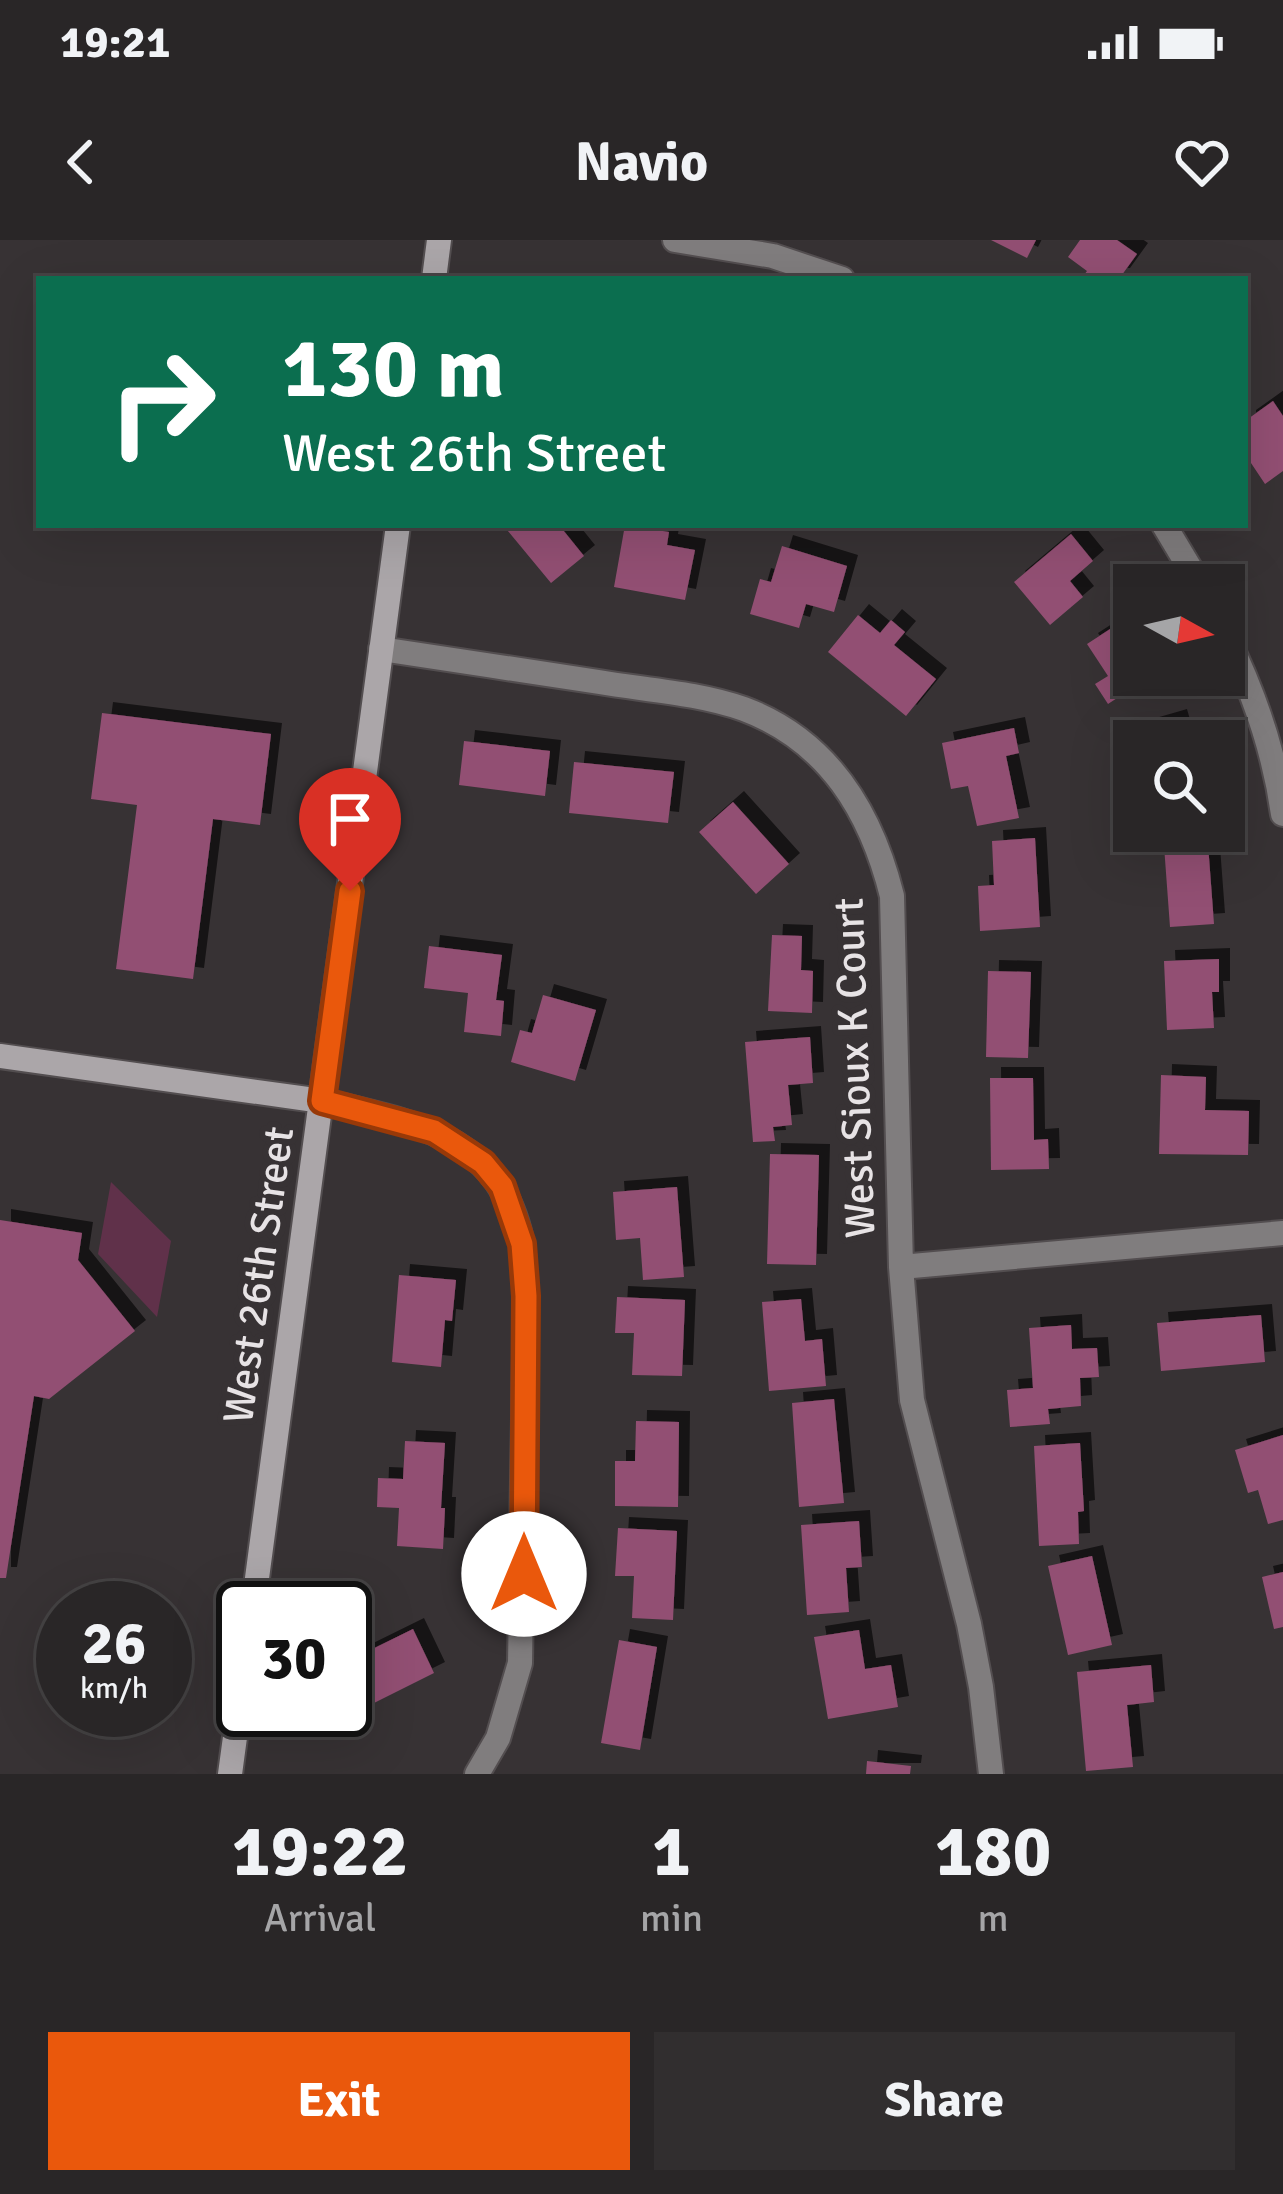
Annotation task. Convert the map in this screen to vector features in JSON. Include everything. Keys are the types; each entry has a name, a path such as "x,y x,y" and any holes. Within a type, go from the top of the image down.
{"main road":[{"path":"434,276 440,240"},
{"name":"West 26th Street","path":"257,1581 398,528"},
{"path":"0,1056 322,1101"},
{"path":"230,1774 235,1737"}],"street":[{"path":"675,240 773,256 833,276"},
{"path":"1166,528 1187,564"},
{"name":"West Sioux K Court","path":"381,649 741,708 778,724 828,767 868,822 892,896 901,1267 912,1400 969,1624 991,1774"},
{"path":"1245,681 1277,769 1283,814"},
{"path":"322,1101 434,1131 455,1142 483,1163 502,1186 522,1244 526,1296 520,1664 498,1738 477,1774"},
{"path":"901,1267 1283,1233"}],"shaded area":[{"path":"111,1182 171,1241 157,1317 98,1254"}],"building":[{"path":"991,240 1036,240 1027,258"},
{"path":"1080,240 1117,240 1137,254 1121,276 1083,276 1087,271 1068,257"},
{"path":"1273,401 1283,416 1283,471 1265,484 1248,458 1248,419"},
{"path":"505,528 561,528 584,556 551,583"},
{"path":"624,528 669,532 667,545 695,550 685,600 614,587"},
{"path":"1071,534 1093,561 1070,581 1083,597 1050,625 1014,582"},
{"path":"782,546 847,566 834,612 806,604 799,628 750,614 760,579 771,582"},
{"path":"858,615 880,633 891,620 905,632 894,645 936,679 906,716 828,652"},
{"path":"1113,627 1113,696 1120,696 1108,704 1095,684 1108,676 1087,644"},
{"path":"102,713 271,734 260,825 213,819 193,979 116,969 137,805 91,799"},
{"path":"1014,728 1019,753 1006,756 1019,818 977,826 968,786 951,789 942,743"},
{"path":"464,741 550,751 545,796 459,785"},
{"path":"574,762 674,772 668,823 569,813"},
{"path":"733,802 789,864 756,894 699,832"},
{"path":"1035,838 1040,927 980,931 978,886 994,885 992,841"},
{"path":"1164,852 1209,852 1214,924 1170,927"},
{"path":"772,935 802,936 801,970 813,971 812,1013 768,1011"},
{"path":"429,946 502,955 496,1000 504,1001 501,1036 464,1032 468,993 424,988"},
{"path":"1219,959 1219,992 1212,992 1214,1028 1167,1030 1164,961"},
{"path":"988,971 1031,972 1028,1058 986,1057"},
{"path":"543,995 596,1010 575,1081 511,1062 520,1030 532,1033"},
{"path":"810,1037 813,1083 788,1085 792,1125 773,1127 775,1141 753,1142 745,1042"},
{"path":"1161,1075 1206,1077 1205,1110 1249,1111 1248,1155 1159,1154"},
{"path":"990,1078 1033,1078 1034,1140 1048,1139 1049,1169 991,1170"},
{"path":"770,1154 819,1155 816,1265 767,1264"},
{"path":"677,1187 684,1277 643,1280 640,1238 616,1240 613,1192"},
{"path":"0,1220 82,1233 78,1260 135,1331 49,1399 34,1396 6,1578 0,1578"},
{"path":"399,1275 456,1280 452,1321 445,1320 441,1367 392,1362"},
{"path":"617,1297 685,1300 682,1376 632,1375 634,1333 615,1333"},
{"path":"801,1299 805,1341 822,1339 826,1386 769,1391 762,1302"},
{"path":"1261,1315 1265,1362 1161,1371 1157,1323"},
{"path":"1071,1325 1072,1349 1097,1348 1099,1377 1080,1378 1081,1406 1048,1409 1050,1424 1010,1427 1007,1390 1033,1388 1029,1328"},
{"path":"834,1399 844,1503 799,1507 792,1403"},
{"path":"636,1421 679,1422 678,1507 615,1506 615,1461 635,1461"},
{"path":"1283,1435 1283,1520 1268,1524 1258,1490 1248,1493 1235,1450"},
{"path":"405,1441 445,1443 443,1549 397,1546 399,1508 377,1507 378,1478 403,1479"},
{"path":"1080,1443 1084,1511 1078,1512 1079,1544 1039,1546 1034,1446"},
{"path":"859,1521 862,1567 846,1568 849,1612 807,1615 801,1525"},
{"path":"618,1528 677,1531 673,1620 632,1618 634,1576 615,1576"},
{"path":"1092,1556 1112,1645 1068,1655 1048,1566"},
{"path":"1283,1572 1283,1627 1274,1629 1262,1577"},
{"path":"413,1629 434,1673 372,1704 372,1649"},
{"path":"859,1630 865,1669 891,1665 898,1707 828,1719 814,1637"},
{"path":"619,1640 657,1647 640,1750 601,1743"},
{"path":"1151,1665 1154,1702 1127,1705 1133,1767 1086,1771 1077,1672"},
{"path":"867,1761 911,1766 910,1774 866,1774"}],"route":[{"path":"350,891 322,1101 434,1131 455,1142 483,1163 502,1186 522,1244 526,1296 524,1574"}]}
